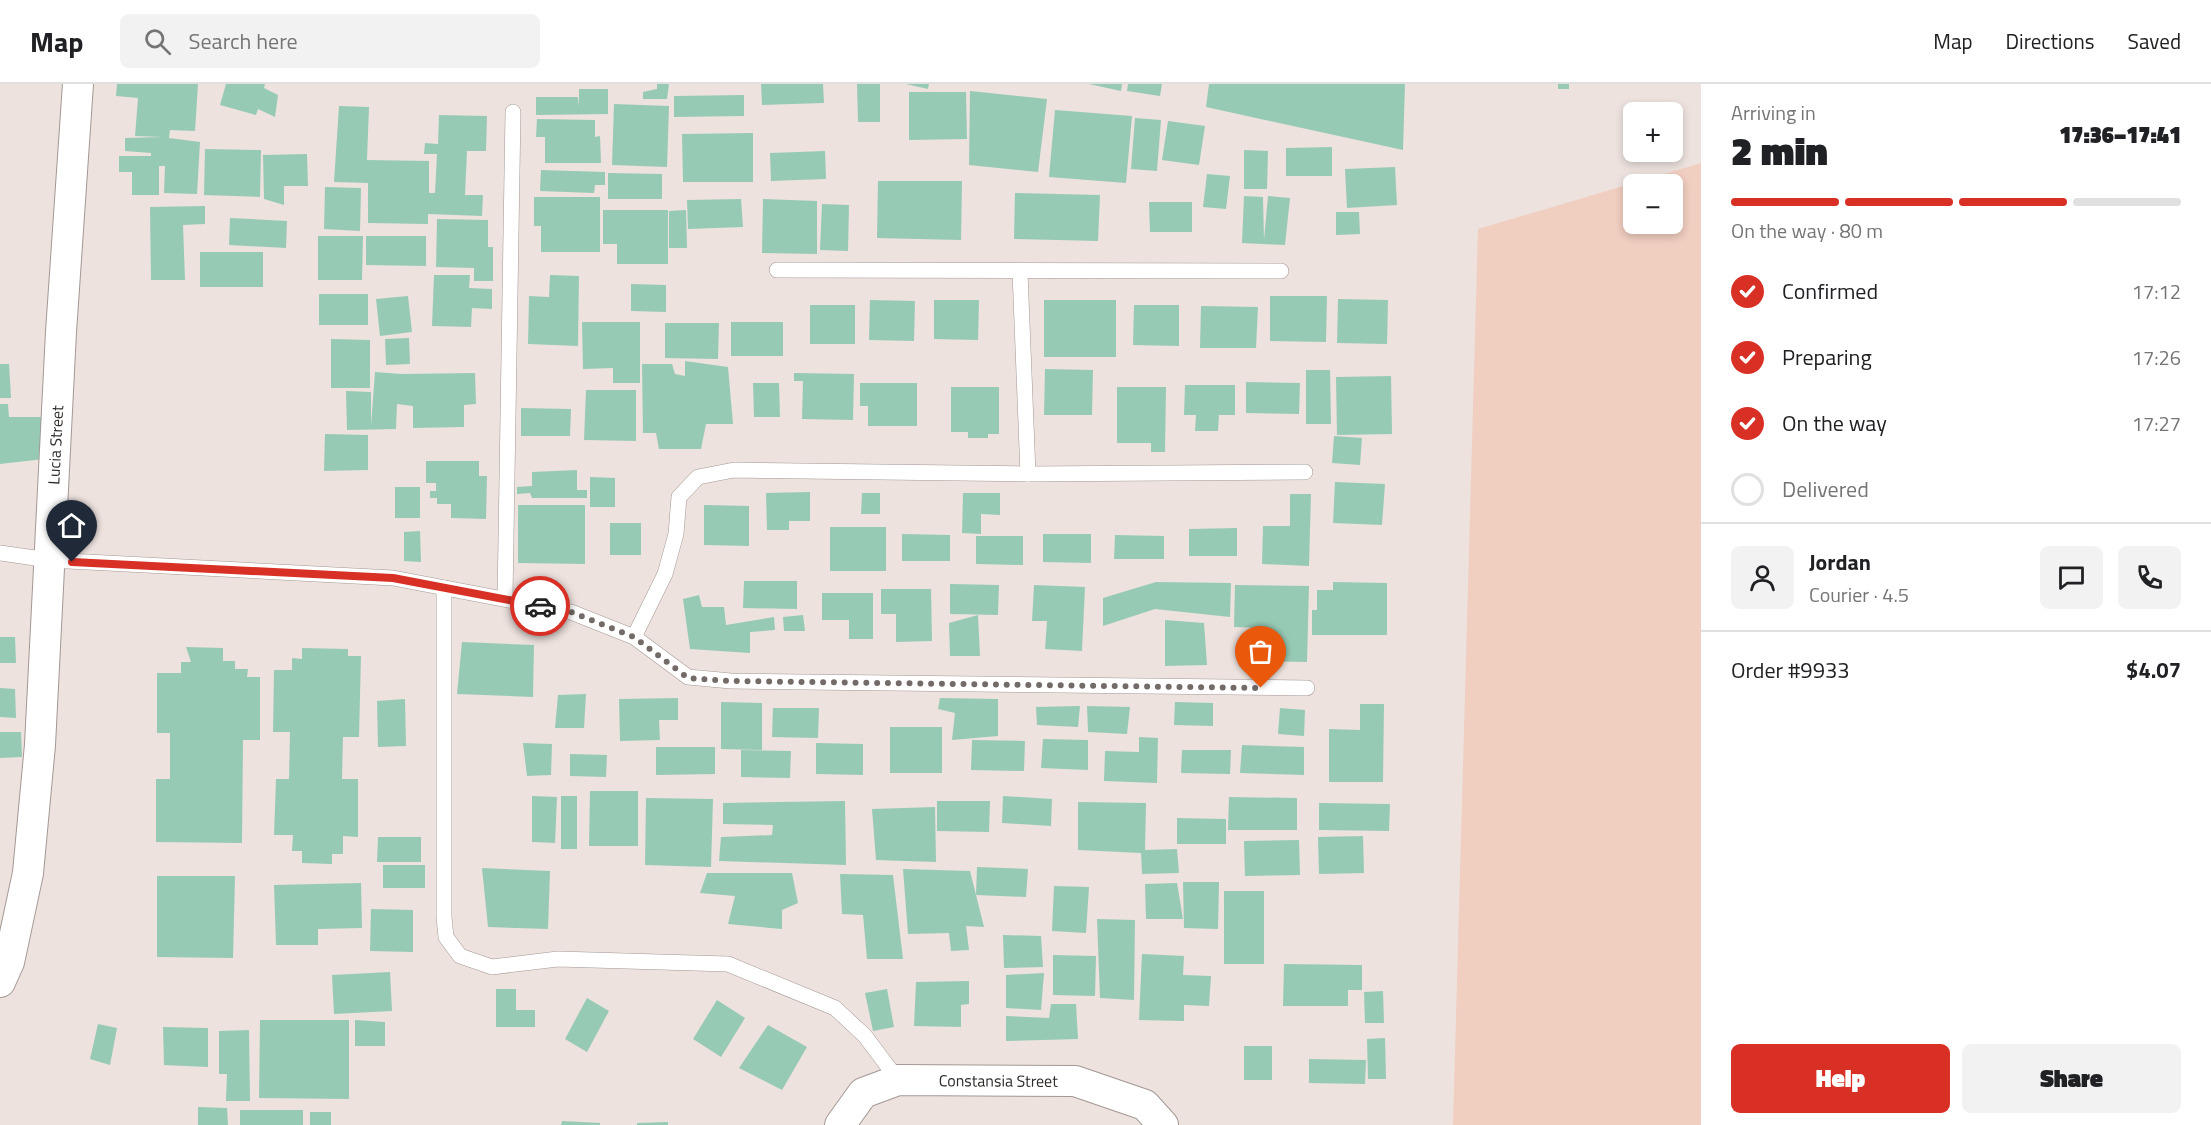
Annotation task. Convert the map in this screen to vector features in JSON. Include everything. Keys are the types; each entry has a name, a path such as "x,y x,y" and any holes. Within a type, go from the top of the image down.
{"street":[{"name":"Lucia Street","path":"0,982 9,962 28,873 40,745 60,332 78,84"},
{"name":"Constansia Street","path":"840,1125 862,1093 898,1080 1075,1081 1145,1105 1163,1125"}],"lane":[{"path":"506,600 513,112"},
{"path":"777,270 1281,272"},
{"path":"1020,272 1028,474"},
{"path":"634,637 665,574 676,534 679,497 698,477 734,470 1028,474 1305,472"},
{"path":"0,553 49,561 393,578 571,612 634,637 688,678 731,681 1307,688"},
{"path":"444,588 444,917 446,937 460,956 492,966 558,959 728,964 835,1008 866,1036 898,1080"}],"shaded area":[{"path":"1701,163 1701,1125 1453,1125 1478,229 1623,186 1623,234 1683,234 1683,174 1664,174"}],"building":[{"path":"117,84 198,84 195,131 170,130 169,138 200,142 197,194 164,193 165,166 159,166 159,195 132,195 132,172 119,172 119,156 151,156 151,153 125,151 125,138 163,137 135,136 138,98 116,96"},
{"path":"226,84 265,84 264,88 278,95 275,117 258,109 256,115 220,105"},
{"path":"657,84 669,84 667,99 643,99 643,92 657,89"},
{"path":"761,84 823,84 824,103 762,105"},
{"path":"857,84 880,84 880,122 858,122"},
{"path":"906,84 929,84 928,89"},
{"path":"1089,84 1122,84 1121,91"},
{"path":"1128,84 1162,84 1160,96 1127,91"},
{"path":"1209,84 1405,84 1403,150 1206,107"},
{"path":"1558,84 1569,84 1569,89 1558,89"},
{"path":"579,89 608,89 608,114 536,115 536,97 578,97 579,107"},
{"path":"970,91 1047,99 1038,172 969,165"},
{"path":"909,92 966,92 967,139 909,140"},
{"path":"744,95 744,116 674,117 674,96"},
{"path":"614,104 669,106 667,167 612,165"},
{"path":"339,106 369,107 367,160 429,161 429,193 435,193 437,154 424,154 425,143 438,144 439,115 487,116 486,151 467,151 465,195 483,195 482,216 428,214 428,224 368,223 368,183 334,182"},
{"path":"1055,110 1132,116 1126,183 1049,177"},
{"path":"1135,118 1161,120 1157,171 1131,169"},
{"path":"537,119 595,120 595,137 600,136 601,163 545,163 545,137 536,137"},
{"path":"1168,121 1205,126 1199,165 1162,160"},
{"path":"753,133 753,182 683,182 682,134"},
{"path":"1332,147 1332,176 1286,176 1286,148"},
{"path":"205,149 261,150 260,197 204,195"},
{"path":"1244,150 1268,151 1267,189 1244,189"},
{"path":"825,151 826,179 771,181 770,153"},
{"path":"307,154 308,186 284,186 284,205 264,199 263,155"},
{"path":"1395,167 1397,205 1347,208 1345,169"},
{"path":"541,170 605,172 605,185 595,185 594,193 540,191"},
{"path":"608,173 662,174 662,199 608,199"},
{"path":"1207,174 1230,176 1226,209 1203,207"},
{"path":"878,181 962,181 961,240 877,238"},
{"path":"325,187 361,188 360,231 324,229"},
{"path":"1015,193 1100,195 1098,241 1014,239"},
{"path":"1244,196 1263,197 1264,240 1268,196 1290,198 1285,245 1242,243"},
{"path":"534,197 600,197 600,252 541,252 541,226 534,226"},
{"path":"741,199 743,227 688,229 687,200"},
{"path":"763,199 817,201 817,254 762,253"},
{"path":"1149,202 1192,202 1192,232 1150,232"},
{"path":"822,204 849,205 848,251 820,250"},
{"path":"205,206 205,224 183,225 185,280 151,280 150,207"},
{"path":"603,210 668,210 668,264 617,264 617,244 603,244"},
{"path":"686,210 687,248 669,248 669,211"},
{"path":"1336,212 1359,212 1360,234 1336,235"},
{"path":"230,218 287,221 286,248 229,245"},
{"path":"437,219 488,220 488,247 493,247 493,281 474,281 474,268 436,267"},
{"path":"318,236 363,236 362,280 318,280"},
{"path":"366,236 426,236 426,266 366,265"},
{"path":"200,252 263,252 263,287 200,287"},
{"path":"434,275 470,275 469,288 492,289 492,309 472,308 471,327 432,326"},
{"path":"550,275 579,276 578,346 528,344 529,296 549,297"},
{"path":"631,284 666,285 666,312 631,311"},
{"path":"319,294 368,294 368,325 319,325"},
{"path":"408,296 412,332 380,336 376,299"},
{"path":"1270,296 1327,296 1326,342 1270,341"},
{"path":"1338,299 1388,300 1387,344 1337,343"},
{"path":"870,300 915,301 914,341 869,340"},
{"path":"934,300 979,300 978,340 934,339"},
{"path":"1044,300 1116,300 1116,357 1044,357"},
{"path":"810,305 855,305 855,344 810,344"},
{"path":"1134,305 1179,305 1179,346 1133,345"},
{"path":"1201,306 1258,307 1256,348 1200,348"},
{"path":"582,322 640,322 640,383 613,383 613,368 583,369"},
{"path":"731,322 783,322 783,356 731,356"},
{"path":"665,323 719,323 718,359 665,358"},
{"path":"409,338 410,364 386,365 385,339"},
{"path":"331,339 370,340 370,388 331,388"},
{"path":"685,361 728,367 733,424 706,424 701,449 659,449 656,433 643,433 642,364 672,364 675,374 685,376"},
{"path":"0,364 9,364 11,398 0,398"},
{"path":"1045,369 1093,370 1092,415 1044,415"},
{"path":"1306,370 1330,370 1331,424 1306,424"},
{"path":"375,372 475,373 476,404 464,405 464,427 413,428 413,406 397,404 396,429 347,430 346,391 371,392 371,426"},
{"path":"794,373 854,374 853,420 802,419 803,381 794,381"},
{"path":"1391,376 1392,434 1337,435 1336,377"},
{"path":"1246,382 1300,383 1299,414 1246,413"},
{"path":"753,383 779,383 780,417 754,417"},
{"path":"860,383 917,383 917,426 868,426 868,406 860,406"},
{"path":"1185,385 1235,385 1235,415 1219,415 1218,431 1195,431 1196,415 1184,415"},
{"path":"951,387 999,387 999,434 988,434 988,438 968,438 968,432 951,432"},
{"path":"1117,387 1166,387 1165,452 1151,452 1151,443 1117,443"},
{"path":"586,390 636,390 636,441 584,440"},
{"path":"0,404 8,404 9,417 43,417 44,459 0,464"},
{"path":"521,408 571,409 570,436 521,436"},
{"path":"325,434 368,435 368,470 324,471"},
{"path":"1334,436 1362,438 1360,465 1332,463"},
{"path":"426,461 479,461 479,476 487,476 486,519 451,518 451,504 437,504 437,498 430,498 430,491 436,491 436,483 426,483"},
{"path":"577,470 577,490 587,490 587,498 532,498 530,493 517,494 517,487 532,486 532,472"},
{"path":"590,477 615,478 615,507 590,507"},
{"path":"1335,482 1385,484 1382,525 1333,523"},
{"path":"395,487 420,487 420,518 395,518"},
{"path":"810,492 810,521 789,521 789,530 767,530 766,493"},
{"path":"862,493 880,493 880,514 861,514"},
{"path":"963,493 1000,493 1000,515 981,514 981,534 962,533"},
{"path":"1290,494 1311,494 1309,566 1262,564 1263,526 1290,526"},
{"path":"518,505 585,505 585,564 518,563"},
{"path":"704,505 749,506 749,546 704,545"},
{"path":"610,523 641,523 641,555 610,555"},
{"path":"830,527 886,527 886,571 830,571"},
{"path":"1237,528 1237,556 1189,556 1189,529"},
{"path":"420,531 421,562 404,561 404,532"},
{"path":"902,534 950,535 950,561 902,561"},
{"path":"1043,534 1091,534 1091,563 1043,562"},
{"path":"1115,535 1164,536 1164,559 1114,559"},
{"path":"976,536 1023,536 1023,565 976,564"},
{"path":"744,581 797,581 797,609 743,608"},
{"path":"1156,582 1231,583 1230,617 1155,609 1103,626 1103,598"},
{"path":"1333,582 1387,583 1387,635 1312,635 1312,610 1317,610 1317,590 1333,590"},
{"path":"950,584 999,585 998,615 950,614"},
{"path":"1034,585 1085,587 1082,651 1045,649 1047,621 1032,621"},
{"path":"1235,585 1309,586 1307,662 1261,661 1261,628 1234,627"},
{"path":"881,589 931,589 932,641 896,642 896,614 881,614"},
{"path":"822,593 873,593 873,639 849,639 849,620 822,620"},
{"path":"699,595 702,607 724,607 726,625 774,617 775,630 750,632 750,653 690,649 683,599"},
{"path":"803,615 805,631 784,631 783,617"},
{"path":"978,615 980,656 950,656 949,623"},
{"path":"1165,620 1204,623 1207,665 1165,666"},
{"path":"0,637 15,637 16,663 0,663"},
{"path":"462,642 534,645 533,697 457,694"},
{"path":"186,647 223,648 223,661 235,661 235,669 248,669 247,677 260,677 260,740 243,740 242,843 156,842 156,779 170,779 170,733 157,733 157,673 181,673 181,662 191,662"},
{"path":"302,648 348,649 348,656 361,656 359,737 343,737 342,779 358,779 358,837 343,836 343,854 332,854 332,864 302,863 302,851 292,851 293,835 274,835 276,779 289,779 290,732 273,732 274,670 292,670 292,658 302,659"},
{"path":"0,688 15,689 16,718 0,717"},
{"path":"586,694 584,728 555,728 558,695"},
{"path":"678,698 678,720 659,720 660,740 620,741 619,699"},
{"path":"940,698 998,699 998,736 952,740 955,713 938,709"},
{"path":"405,699 406,746 378,747 377,701"},
{"path":"721,702 762,703 762,750 721,749"},
{"path":"1175,702 1213,703 1213,726 1174,725"},
{"path":"1360,704 1384,704 1383,782 1329,782 1329,729 1360,730"},
{"path":"1080,706 1078,727 1037,725 1036,707"},
{"path":"1087,706 1130,707 1127,734 1088,732"},
{"path":"773,708 819,708 818,738 772,737"},
{"path":"1280,708 1305,710 1304,736 1278,734"},
{"path":"890,727 942,727 942,773 890,773"},
{"path":"0,732 21,732 22,757 0,758"},
{"path":"1139,737 1158,738 1157,783 1104,781 1105,751 1139,752"},
{"path":"1043,739 1088,740 1088,770 1041,768"},
{"path":"972,740 1025,741 1024,771 971,770"},
{"path":"523,743 552,744 551,775 527,776"},
{"path":"816,743 863,744 863,775 816,774"},
{"path":"1242,745 1304,747 1304,775 1240,773"},
{"path":"656,747 715,747 715,774 656,775"},
{"path":"741,750 791,751 790,778 741,777"},
{"path":"1182,750 1231,750 1230,774 1181,773"},
{"path":"570,754 607,755 606,777 570,776"},
{"path":"590,791 638,791 638,846 589,846"},
{"path":"532,796 557,797 555,843 532,842"},
{"path":"561,796 577,796 577,849 561,849"},
{"path":"1003,796 1052,799 1051,826 1002,823"},
{"path":"1229,797 1297,798 1297,830 1228,830"},
{"path":"646,798 713,799 711,867 645,865"},
{"path":"845,801 846,865 719,861 721,837 772,835 773,825 723,824 723,803"},
{"path":"937,801 990,801 989,832 937,831"},
{"path":"1078,802 1146,803 1145,850 1177,849 1179,873 1142,874 1141,853 1078,850"},
{"path":"1319,803 1390,804 1389,831 1319,830"},
{"path":"935,807 936,862 876,860 872,809"},
{"path":"1177,818 1226,819 1226,844 1177,844"},
{"path":"1363,836 1364,873 1319,874 1318,837"},
{"path":"378,837 421,837 421,862 377,862"},
{"path":"1299,840 1300,875 1245,876 1244,841"},
{"path":"383,865 425,865 425,888 383,888"},
{"path":"977,867 1028,869 1026,897 976,895"},
{"path":"482,868 550,871 548,929 488,927"},
{"path":"903,869 970,871 984,927 966,926 969,950 951,951 949,933 908,934"},
{"path":"707,873 792,873 798,903 782,910 782,929 728,924 735,896 700,893"},
{"path":"840,874 893,875 903,959 867,959 863,915 842,914"},
{"path":"157,876 235,876 233,958 157,957"},
{"path":"1183,882 1219,882 1218,929 1184,928"},
{"path":"361,883 362,928 318,929 318,945 276,945 274,885"},
{"path":"1177,883 1183,919 1146,919 1145,884"},
{"path":"1054,886 1089,887 1086,933 1052,931"},
{"path":"1224,891 1264,891 1264,964 1224,964"},
{"path":"371,909 413,910 413,952 370,951"},
{"path":"1097,919 1135,920 1134,1000 1100,998"},
{"path":"1003,935 1041,936 1043,967 1004,968"},
{"path":"1142,954 1184,956 1183,975 1211,976 1209,1006 1184,1005 1184,1021 1139,1020"},
{"path":"1053,955 1096,956 1095,996 1053,995"},
{"path":"1284,964 1362,965 1362,990 1348,990 1348,1006 1283,1006"},
{"path":"390,972 392,1011 334,1014 332,975"},
{"path":"1044,973 1041,1010 1006,1008 1006,975"},
{"path":"969,981 969,1004 961,1005 961,1027 914,1026 916,982"},
{"path":"496,989 516,989 516,1010 535,1010 535,1027 496,1027"},
{"path":"887,989 894,1027 873,1031 865,993"},
{"path":"1383,991 1384,1023 1365,1023 1364,992"},
{"path":"587,998 609,1011 587,1052 565,1039"},
{"path":"717,1000 745,1018 721,1057 693,1039"},
{"path":"1051,1004 1076,1004 1078,1039 1006,1041 1006,1016 1049,1018"},
{"path":"260,1020 349,1020 349,1099 259,1098"},
{"path":"355,1020 385,1022 385,1046 355,1046"},
{"path":"98,1024 117,1028 110,1065 90,1059"},
{"path":"768,1025 807,1047 782,1090 739,1068"},
{"path":"163,1027 208,1028 208,1067 164,1065"},
{"path":"249,1030 250,1101 226,1101 227,1074 219,1074 219,1031"},
{"path":"1385,1038 1386,1079 1368,1079 1367,1039"},
{"path":"1244,1046 1272,1046 1272,1080 1244,1080"},
{"path":"1309,1059 1366,1060 1365,1084 1309,1083"},
{"path":"198,1107 227,1108 228,1125 198,1125"},
{"path":"240,1110 303,1110 303,1125 240,1125"},
{"path":"310,1112 331,1112 331,1125 310,1125"},
{"path":"562,1121 600,1123 600,1125 561,1125"},
{"path":"668,1122 668,1125 637,1125 637,1123"}],"way so far":[{"path":"540,606 571,612 634,637 688,678 731,681 1261,688"}],"route":[{"path":"72,562 393,578 540,606"}]}
